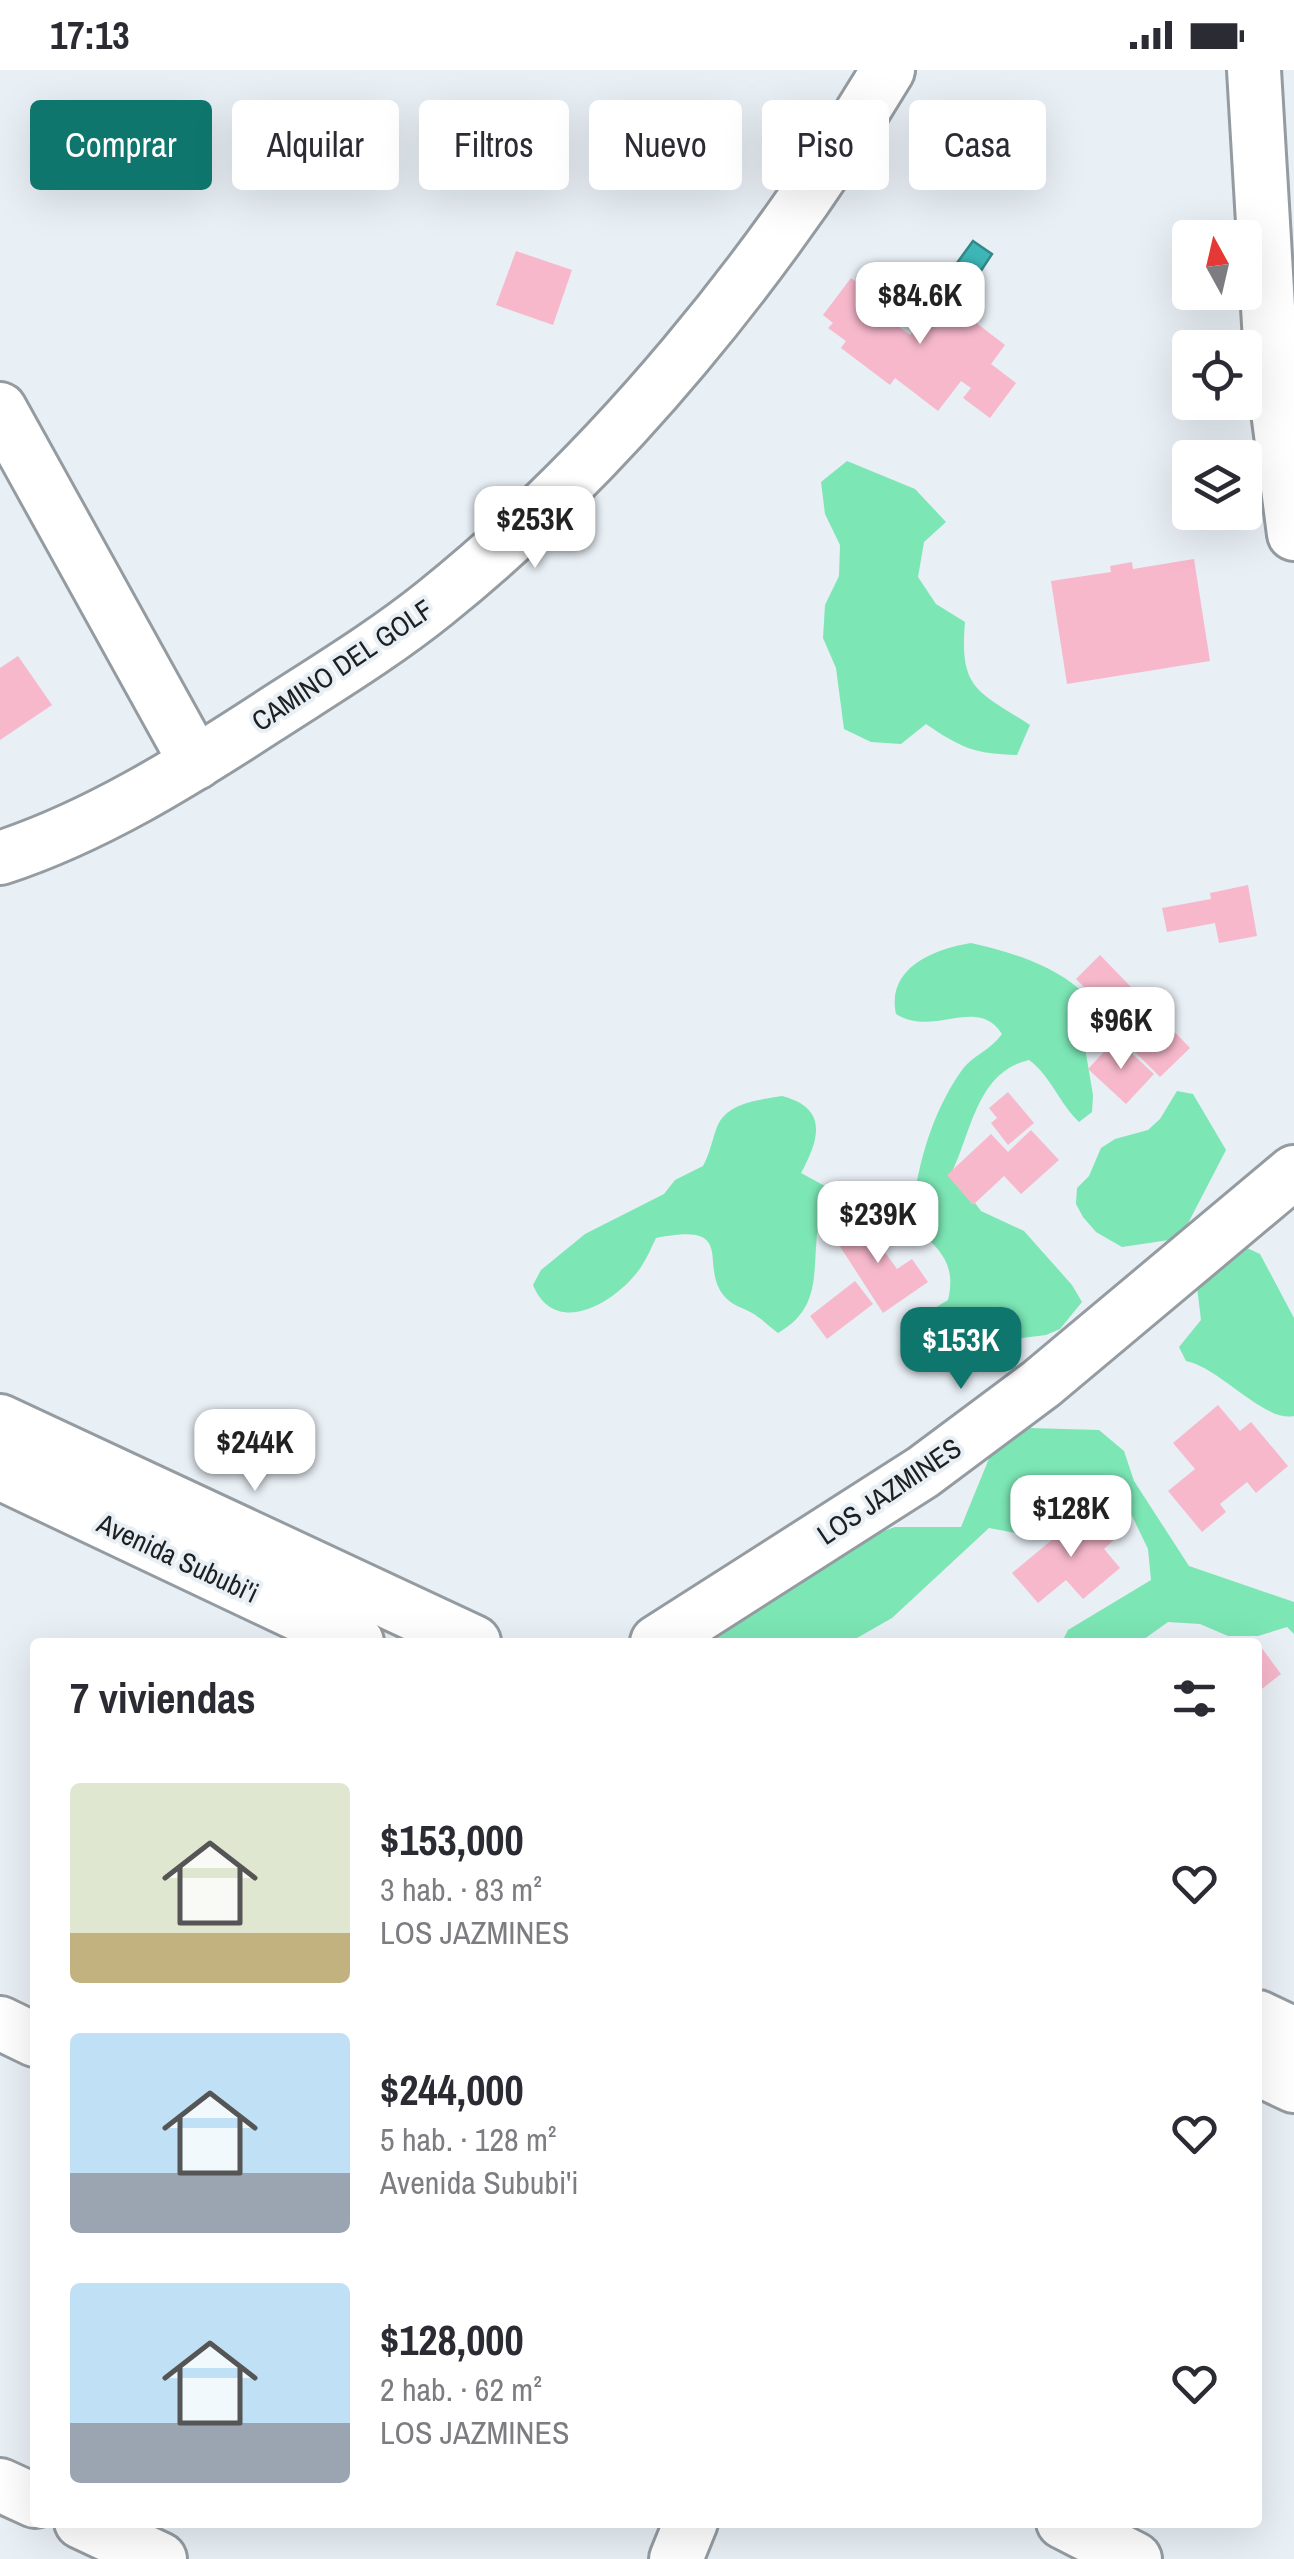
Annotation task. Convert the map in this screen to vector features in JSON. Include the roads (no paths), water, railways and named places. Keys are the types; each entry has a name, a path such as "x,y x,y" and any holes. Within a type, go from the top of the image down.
{"street":[{"name":"CAMINO DEL GOLF","path":"0,858 50,842 196,763 433,605 545,508 650,394 760,260 838,153 888,70"},
{"path":"1254,70 1271,358 1294,534"},
{"path":"0,408 196,763"},
{"name":"LOS JAZMINES","path":"664,1638 923,1472 1041,1384 1294,1172"},
{"name":"Avenida Sububi'i","path":"0,1420 465,1638"},
{"name":"Avenida Sububi'i","path":"0,1473 349,1638"},
{"path":"1262,2019 1294,2034"},
{"path":"0,2023 30,2038"},
{"path":"1262,2071 1294,2086"},
{"path":"0,2484 30,2499"},
{"path":"95,2528 160,2559"},
{"path":"676,2559 689,2528"},
{"path":"1075,2528 1135,2559"}],"water":[{"path":"973,241 992,254 967,292 946,278"}]}
